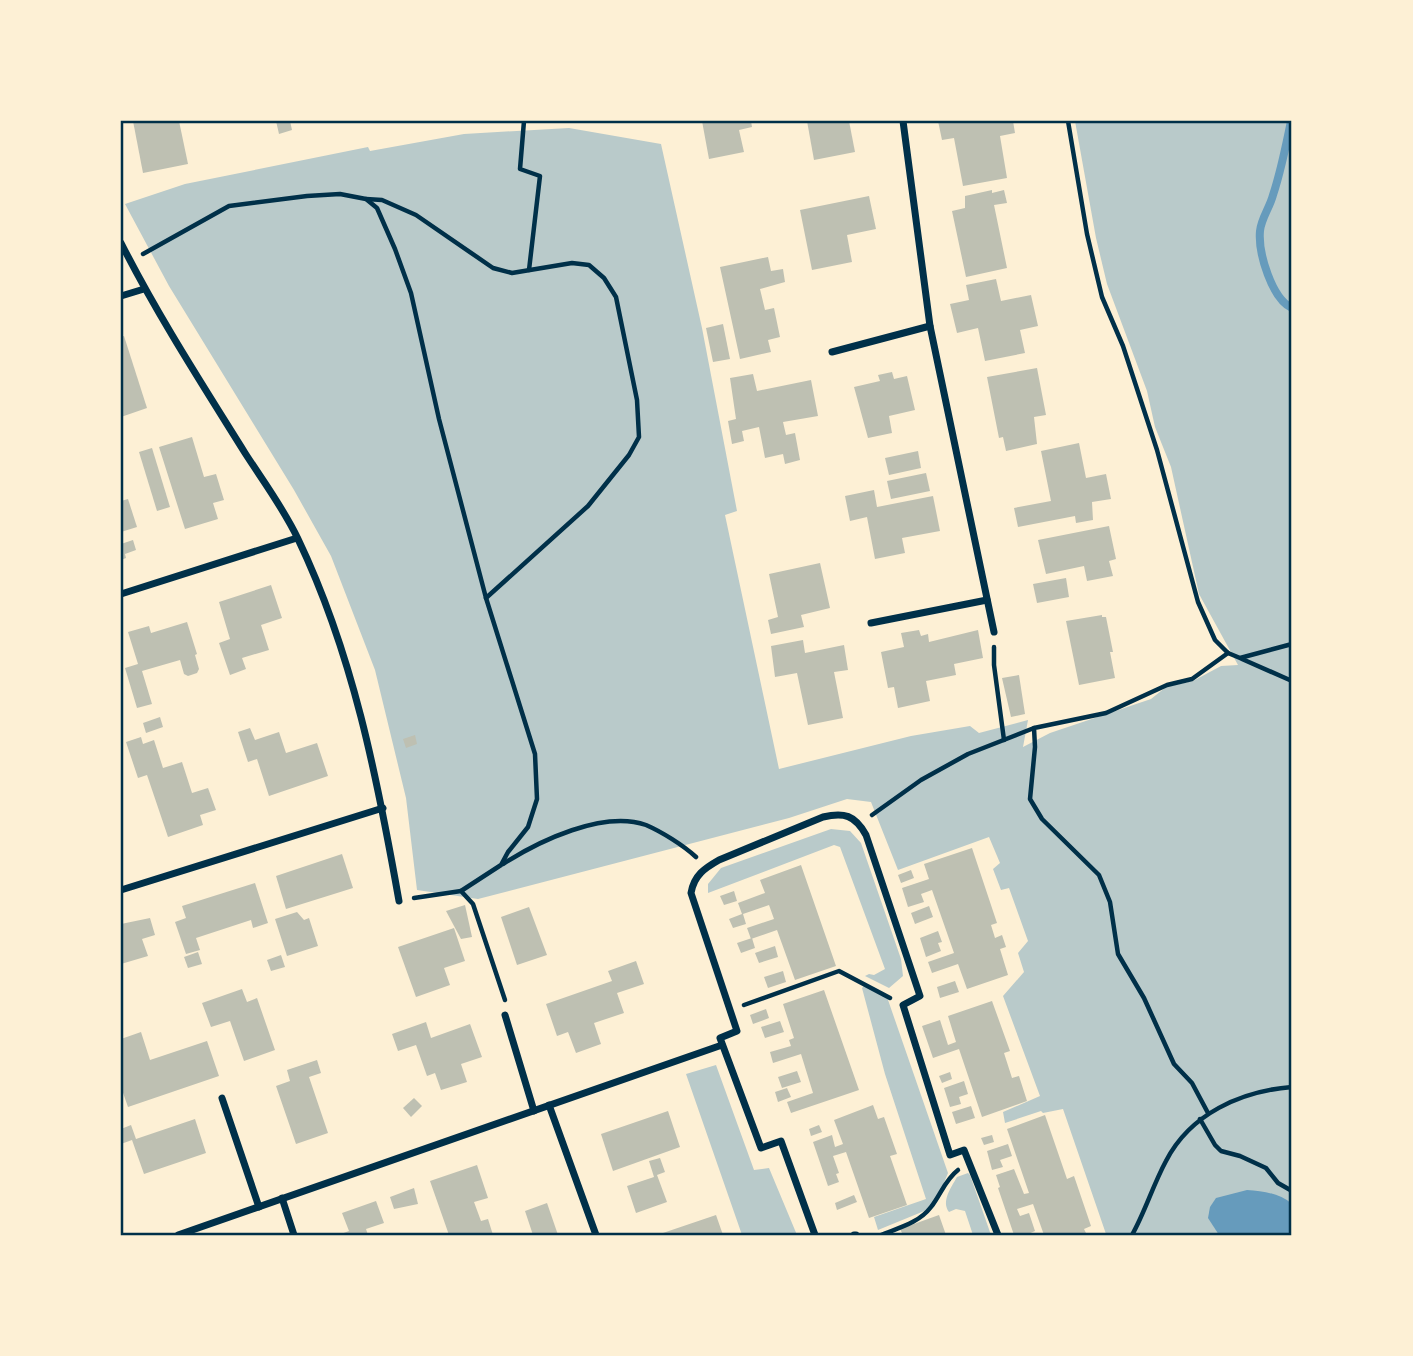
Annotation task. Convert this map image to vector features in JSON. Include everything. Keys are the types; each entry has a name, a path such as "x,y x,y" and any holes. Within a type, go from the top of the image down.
{"street":[{"path":"903,121 930,326 994,632"},
{"path":"121,243 144,289 297,538 341,643 364,724 383,808 399,901"},
{"path":"121,296 144,289"},
{"path":"832,352 930,326"},
{"path":"121,594 297,538"},
{"path":"871,623 987,600"},
{"path":"121,890 383,808"},
{"path":"815,1235 781,1141 761,1148 722,1045 720,1038 737,1031 691,893 693,881 707,867 823,817 836,814 848,815 860,823 866,835 920,996 903,1005 950,1155 964,1150 998,1235"},
{"path":"505,1015 534,1111"},
{"path":"178,1235 722,1045"},
{"path":"222,1098 259,1207"},
{"path":"549,1105 596,1235"},
{"path":"282,1198 294,1235"}],"path":[{"path":"524,121 520,169 540,176 529,270"},
{"path":"1068,121 1087,234 1102,297 1123,346 1157,450 1198,601 1216,640 1228,653 1292,681"},
{"path":"130,261 229,206 307,195 340,194 382,200 416,215 494,268 512,273 572,263 589,265 604,278 616,297 626,342 637,400 639,437 629,455 588,506 486,598"},
{"path":"366,199 377,208 411,293 439,419 486,598 535,754 537,799 528,827 501,865"},
{"path":"994,632 994,664 1004,740"},
{"path":"1240,658 1292,644"},
{"path":"860,823 921,780 968,754 1034,728 1106,713 1167,685 1192,679 1228,653"},
{"path":"1034,728 1030,800 1042,819 1100,875 1110,902 1118,954 1144,998 1174,1064 1192,1083 1208,1113"},
{"path":"399,901 461,891 526,849 559,833 620,821 646,825 689,851 707,867"},
{"path":"461,891 473,904 504,995 505,1015"},
{"path":"730,1010 839,971 903,1005"},
{"path":"1132,1235 1166,1160 1181,1136 1208,1113 1240,1099 1292,1087"},
{"path":"1200,1119 1222,1152 1240,1156 1266,1168 1278,1183 1292,1191"},
{"path":"881,1235 910,1224 930,1209 948,1178 968,1162"}],"shaded area":[{"path":"1075,121 1292,121 1292,1235 1103,1235 1106,1234 1063,1109 1043,1113 1041,1111 1005,1123 1003,1112 1040,1096 1003,996 1024,972 1018,953 1028,941 1009,888 1001,890 993,869 1000,863 989,837 898,870 871,802 847,799 789,818 478,899 417,890 406,798 375,670 331,556 294,490 169,286 125,204 185,184 368,147 370,151 464,134 569,128 661,144 702,328 737,511 725,515 779,769 911,736 970,726 979,733 1028,720 1023,747 1050,733 1151,699 1166,687 1193,681 1221,666 1238,665 1199,594 1171,467 1155,427 1147,391 1107,284"},
{"path":"831,829 850,831 861,843 901,959 903,976 889,988 865,976 885,969 840,847 834,845 708,893 708,884 721,868"},
{"path":"864,986 887,997 948,1173 934,1207 878,1230 874,1217 926,1199 885,1074 862,988"},
{"path":"716,1065 754,1170 769,1168 797,1235 742,1235 686,1074"},
{"path":"968,1173 991,1235 973,1235 965,1211 956,1209 949,1212 947,1208 948,1194 957,1177"}],"water":[{"path":"1247,1190 1276,1195 1292,1204 1292,1235 1219,1235 1208,1218 1210,1207 1216,1198"}],"building":[{"path":"133,121 179,121 188,164 143,173"},
{"path":"276,121 290,121 292,130 279,134"},
{"path":"702,121 751,121 752,127 739,130 744,152 709,159"},
{"path":"807,121 849,121 855,152 814,160"},
{"path":"938,121 1013,121 1015,133 1000,136 1007,178 963,186 954,138 942,140"},
{"path":"992,190 992,193 1004,190 1007,203 994,205 1007,268 966,277 952,211 965,208 965,196"},
{"path":"869,196 876,229 847,235 852,262 812,270 800,210"},
{"path":"768,257 771,271 783,269 785,282 760,289 765,310 774,308 780,337 768,340 771,352 740,359 720,267"},
{"path":"996,279 1001,301 1031,295 1038,326 1020,330 1025,353 985,361 978,328 957,333 950,304 969,300 966,285"},
{"path":"723,324 730,359 713,362 706,328"},
{"path":"124,336 147,408 121,417 121,337"},
{"path":"1037,368 1046,415 1034,417 1037,444 1006,451 1003,437 999,438 987,377"},
{"path":"892,372 894,379 907,376 915,410 889,416 892,433 868,438 854,387 880,381 878,375"},
{"path":"753,374 757,391 811,380 818,416 783,422 786,435 795,433 800,460 785,464 783,454 765,458 759,427 742,431 744,441 732,444 728,421 736,419 730,378"},
{"path":"192,437 204,477 216,474 224,500 213,503 218,519 185,529 159,447"},
{"path":"1079,443 1086,478 1106,474 1111,499 1092,502 1093,520 1076,523 1075,516 1018,527 1014,508 1051,501 1041,451"},
{"path":"152,448 170,507 157,511 139,452"},
{"path":"918,451 921,468 889,475 885,458"},
{"path":"926,473 930,491 891,499 887,481"},
{"path":"874,490 877,507 933,496 940,531 902,538 905,553 875,559 867,517 850,521 845,496"},
{"path":"128,499 137,527 121,532 121,501"},
{"path":"1109,526 1116,559 1109,561 1113,576 1087,581 1084,566 1046,574 1038,540"},
{"path":"133,540 136,550 125,554 126,558 121,560 121,544"},
{"path":"820,563 830,608 801,615 804,627 771,634 768,620 778,617 769,574"},
{"path":"1066,578 1069,597 1037,603 1033,584"},
{"path":"271,585 282,618 261,625 269,650 242,658 246,669 230,675 219,643 230,639 219,602"},
{"path":"1102,615 1106,617 1115,678 1079,685 1066,621"},
{"path":"187,622 197,654 197,673 188,676 184,674 180,660 142,671 152,704 137,708 125,668 138,664 128,632 149,626 151,633"},
{"path":"919,630 921,636 928,634 929,642 978,630 983,658 954,664 956,675 926,681 930,701 898,708 894,687 888,688 881,652 904,647 901,633"},
{"path":"803,640 805,653 844,645 848,670 834,672 843,718 808,725 797,673 775,677 771,646"},
{"path":"1019,675 1025,714 1011,717 1002,678"},
{"path":"160,717 163,727 146,733 143,723"},
{"path":"250,728 255,740 279,732 286,753 317,743 328,776 269,796 257,759 248,762 238,732"},
{"path":"415,735 417,744 406,748 403,739"},
{"path":"141,737 143,744 154,740 163,768 182,762 192,793 208,788 216,810 200,815 203,825 168,837 147,775 138,778 126,742"},
{"path":"972,848 997,923 991,925 995,938 1002,935 1006,947 1000,949 1008,975 967,989 958,964 932,973 928,962 954,953 932,890 921,894 924,902 908,907 902,888 929,879 924,864"},
{"path":"342,854 353,888 286,909 276,876"},
{"path":"801,865 836,966 795,980 777,930 751,939 747,928 774,919 769,905 743,914 746,924 733,928 729,919 742,914 738,903 765,893 760,880"},
{"path":"911,870 914,878 901,883 898,875"},
{"path":"255,883 268,923 253,928 251,920 196,938 200,950 186,954 175,922 186,918 182,906"},
{"path":"734,891 737,901 724,905 720,896"},
{"path":"465,905 472,937 461,939 446,911"},
{"path":"929,906 933,917 915,924 911,913"},
{"path":"529,907 547,955 517,965 501,917"},
{"path":"297,912 304,920 309,918 318,946 287,956 275,919"},
{"path":"150,918 155,935 142,939 148,956 121,964 121,924"},
{"path":"454,928 465,961 444,968 450,985 416,997 398,947"},
{"path":"938,931 942,942 938,943 941,951 926,957 920,938"},
{"path":"752,938 755,948 741,953 737,943"},
{"path":"775,946 778,957 759,963 755,953"},
{"path":"198,952 202,964 188,968 184,957"},
{"path":"281,955 285,967 271,971 267,960"},
{"path":"636,961 644,984 617,993 624,1013 594,1023 601,1044 576,1053 568,1032 557,1036 546,1004 612,981 608,971"},
{"path":"783,971 786,982 768,988 764,977"},
{"path":"955,981 959,992 940,998 937,987"},
{"path":"242,989 247,1002 257,998 275,1050 244,1061 230,1021 211,1027 202,1003"},
{"path":"824,990 859,1090 791,1113 787,1102 813,1093 801,1054 773,1063 770,1052 791,1046 789,1040 794,1038 783,1004"},
{"path":"992,1001 1010,1051 1004,1053 1012,1078 1019,1076 1027,1101 982,1117 959,1049 933,1058 922,1026 940,1020 948,1045 956,1042 948,1016"},
{"path":"766,1009 769,1018 753,1024 750,1015"},
{"path":"780,1021 784,1032 765,1038 761,1027"},
{"path":"426,1022 431,1038 470,1024 482,1057 461,1064 467,1082 441,1090 435,1073 427,1076 416,1045 398,1051 392,1034"},
{"path":"141,1032 150,1060 207,1041 219,1076 128,1107 121,1087 121,1039"},
{"path":"317,1060 321,1073 309,1077 328,1133 296,1144 276,1086 290,1081 287,1070"},
{"path":"797,1071 801,1082 782,1088 778,1077"},
{"path":"950,1072 952,1079 942,1083 939,1076"},
{"path":"964,1081 968,1094 959,1097 961,1104 950,1107 944,1088"},
{"path":"787,1088 791,1097 778,1102 775,1092"},
{"path":"414,1098 422,1106 411,1117 403,1108"},
{"path":"873,1105 878,1119 884,1117 897,1154 890,1156 907,1205 869,1218 846,1152 833,1156 839,1182 828,1186 813,1142 832,1135 835,1147 843,1144 834,1120"},
{"path":"971,1106 975,1118 956,1124 952,1112"},
{"path":"668,1111 680,1147 613,1171 601,1134"},
{"path":"1045,1115 1067,1179 1074,1176 1091,1226 1084,1229 1087,1235 1044,1235 1033,1204 1017,1209 1020,1216 1029,1213 1035,1231 1026,1235 1014,1235 996,1175 1014,1169 1024,1194 1029,1193 1007,1129"},
{"path":"195,1119 206,1153 144,1174 132,1140 121,1144 121,1129 131,1125 136,1139"},
{"path":"819,1125 822,1132 811,1136 809,1129"},
{"path":"992,1135 994,1142 984,1145 981,1138"},
{"path":"1008,1144 1012,1156 1000,1160 1003,1167 992,1170 987,1151"},
{"path":"660,1158 665,1172 657,1175 667,1202 636,1213 627,1186 654,1177 649,1161"},
{"path":"477,1165 488,1198 474,1202 481,1221 488,1219 493,1235 449,1235 430,1181"},
{"path":"414,1188 418,1204 394,1209 390,1197"},
{"path":"854,1195 857,1202 837,1210 835,1203"},
{"path":"376,1201 384,1223 366,1229 368,1235 338,1235 349,1231 342,1213"},
{"path":"547,1203 558,1235 533,1235 525,1211"},
{"path":"716,1215 723,1235 657,1235"},
{"path":"939,1215 946,1235 903,1235 900,1229"}],"waterway":[{"path":"1291,121 1276,186 1261,227 1260,240 1264,263 1273,285 1278,295 1292,308"}]}
